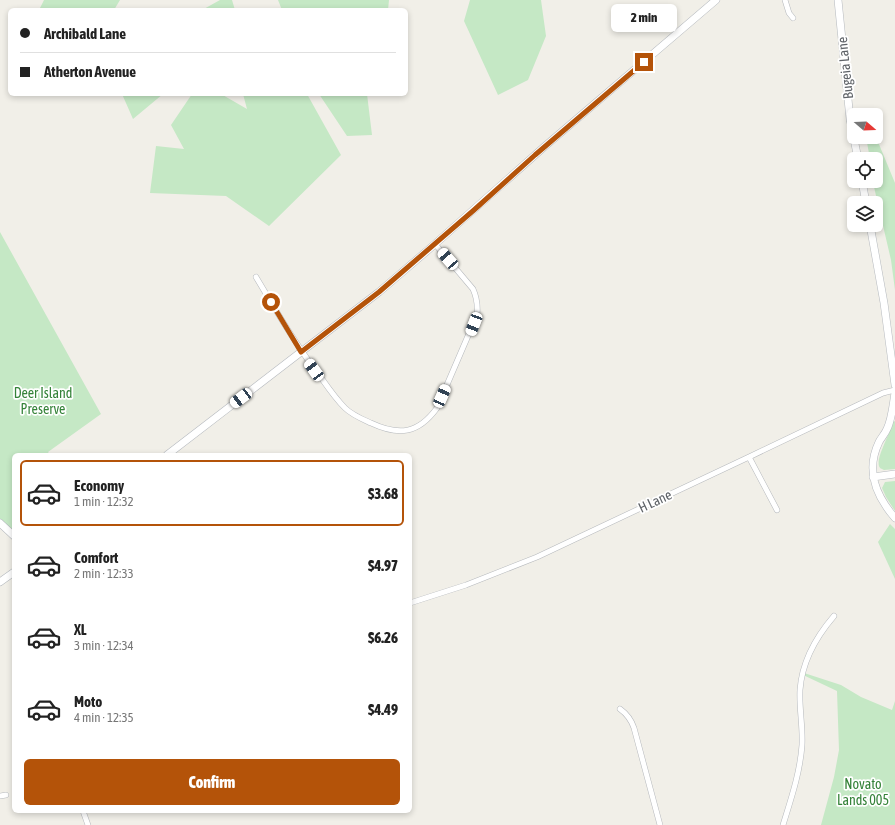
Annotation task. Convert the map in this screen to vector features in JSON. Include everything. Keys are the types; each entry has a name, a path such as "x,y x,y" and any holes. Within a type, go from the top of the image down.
{"main road":[{"path":"170,453 379,292 716,0"},
{"name":"Bugeia Lane","path":"838,0 850,119 857,152"},
{"path":"871,232 884,303 895,385"},
{"path":"895,393 888,428 879,442 874,454 873,467 877,492 884,505 895,518"},
{"path":"874,477 895,474"},
{"path":"0,523 12,534"},
{"path":"0,582 12,573"}],"street":[{"path":"785,0 789,13 793,18"},
{"path":"256,277 301,352 345,408 364,420 381,428 399,431 415,428 430,418 437,408 477,315 477,298 473,289 435,244"},
{"name":"H Lane","path":"412,602 466,586 537,557 883,393 895,390"},
{"path":"749,457 777,510"},
{"path":"783,825 798,773 802,744 800,690 803,669 811,648 825,626 834,616"},
{"path":"620,709 627,714 632,721 660,825"},
{"path":"0,796 6,795"},
{"path":"84,813 88,825"}],"green space":[{"path":"44,0 120,0 115,8 40,8"},
{"path":"220,0 232,0 234,8 206,8"},
{"path":"278,0 389,0 388,8 281,8"},
{"path":"470,0 541,0 546,36 528,80 498,95 464,21"},
{"path":"123,96 161,96 133,119"},
{"path":"191,96 224,96 247,109 244,96 308,96 341,155 269,226 226,196 150,193 156,146 184,149 171,125"},
{"path":"320,96 367,96 372,135 347,136"},
{"path":"867,144 879,144 882,152 869,152"},
{"path":"883,154 895,183 895,290 891,260 883,226 883,196 876,196 874,188 883,188"},
{"name":"Deer Island Preserve","path":"0,232 101,414 48,452 49,453 12,453 12,534 0,523"},
{"path":"895,421 895,469 884,470 879,466 880,457 893,422"},
{"path":"895,481 895,511 882,488 885,482"},
{"path":"890,524 895,529 895,579 878,542"},
{"name":"Novato Lands 005","path":"801,672 841,685 861,697 892,710 895,701 895,825 821,825 834,777 839,750 837,691 801,674"}],"route":[{"path":"271,302 301,352 379,292 474,210 507,179 644,62"}]}
